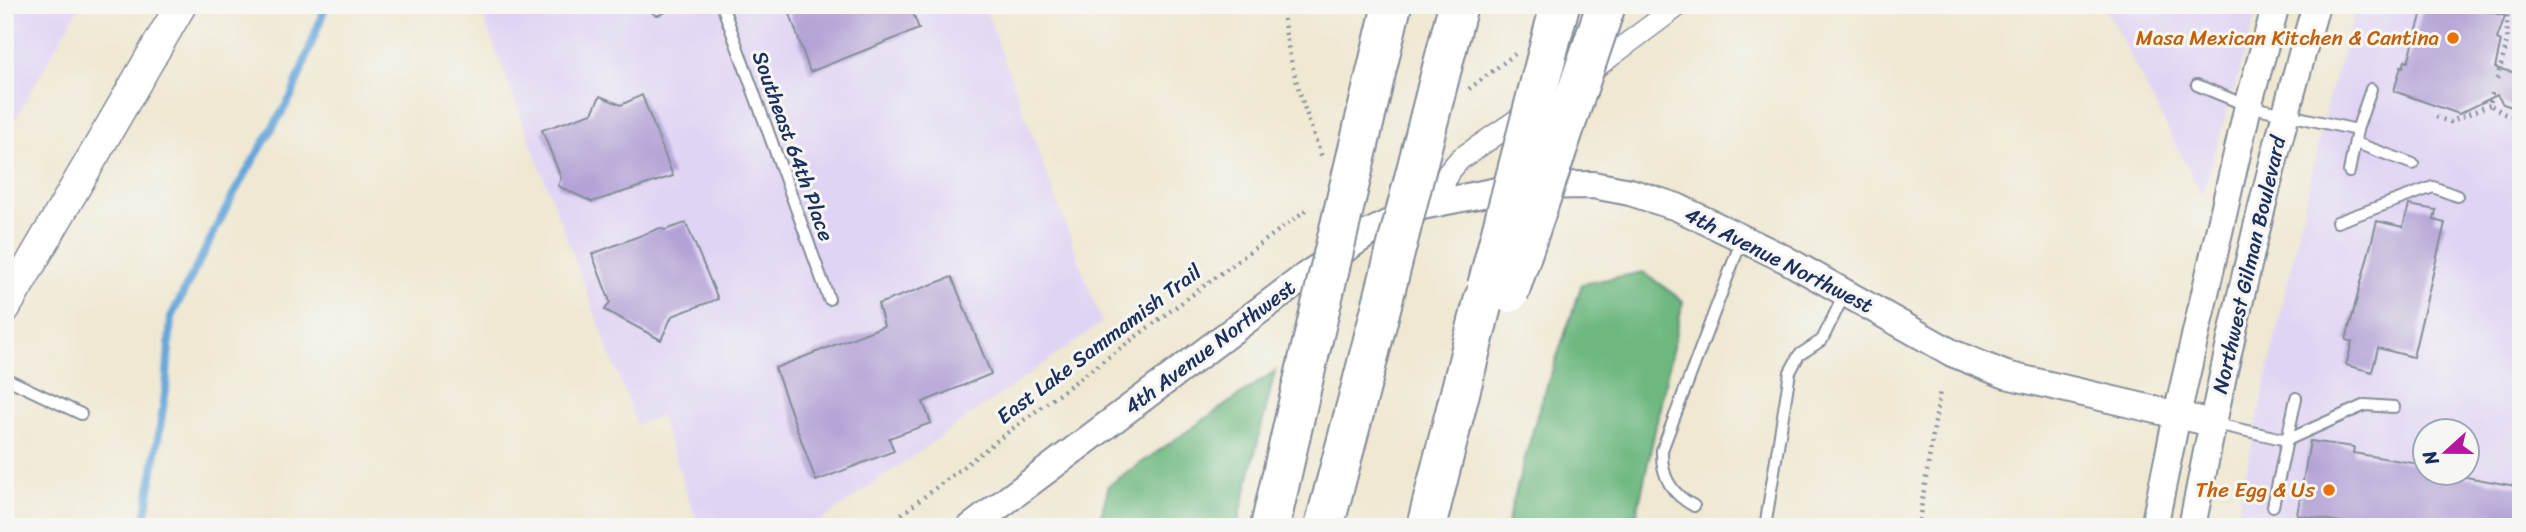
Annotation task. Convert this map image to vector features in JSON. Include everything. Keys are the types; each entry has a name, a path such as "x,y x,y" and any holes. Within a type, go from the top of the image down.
{"highway":[{"path":"1270,527 1392,5"},
{"path":"1324,527 1458,5"},
{"path":"1496,295 1560,5"},
{"path":"1430,509 1496,295 1606,5"}],"main road":[{"path":"5,309 181,5"}],"street":[{"path":"1437,203 1448,173 1460,159 1611,57 1679,5"},
{"name":"Northwest Gilman Boulevard","path":"2154,527 2248,106 2276,5"},
{"name":"Northwest Gilman Boulevard","path":"2192,527 2212,423 2285,113 2316,5"},
{"name":"4th Avenue Northwest","path":"971,527 1304,277 1367,234 1422,206 1522,186 1593,185 1630,192 1677,207 1785,258 1952,353 2006,375 2212,423"}],"lane":[{"name":"Southeast 64th Place","path":"722,5 829,299"},
{"path":"2197,85 2248,106 2357,130"},
{"path":"2349,172 2357,130 2371,89"},
{"path":"2356,143 2413,164"},
{"path":"2337,222 2433,187 2458,196"},
{"path":"1694,506 1675,492 1665,477 1661,463 1662,450 1742,239"},
{"path":"1766,521 1790,372 1799,355 1822,340 1845,292"},
{"path":"5,378 81,415"},
{"path":"2273,506 2296,398"},
{"path":"2212,423 2287,440 2365,405 2394,407"}],"path":[{"path":"1282,5 1298,92 1326,167"},
{"path":"2497,79 2506,47 2508,5"},
{"path":"2490,105 2493,93"},
{"path":"2436,117 2450,122 2490,105"},
{"path":"2490,105 2504,114 2521,118"},
{"name":"East Lake Sammamish Trail","path":"885,527 1312,206"},
{"path":"1918,527 1940,391"}],"shaded area":[{"path":"5,5 80,5 5,137"},
{"path":"479,5 984,5 1102,323 812,527 699,527 660,416 637,425"},
{"path":"2104,5 2259,5 2202,196"},
{"path":"2357,5 2521,5 2521,527 2234,527 2328,99"}],"green space":[{"path":"1643,272 1683,301 1634,527 1506,527 1538,412 1582,284"},
{"path":"1275,371 1237,527 1098,527 1109,485"}],"building":[{"path":"787,5 910,5 919,29 810,72"},
{"path":"2424,5 2489,5 2487,11 2505,16 2497,39 2501,41 2495,68 2521,74 2521,110 2503,104 2497,95 2459,114 2394,91 2401,66 2403,67 2405,61 2408,62"},
{"path":"642,95 673,176 592,202 558,186 561,178 542,130 592,113 600,96 621,105"},
{"path":"2409,205 2436,210 2434,220 2445,223 2413,357 2378,348 2372,372 2346,365 2352,342 2346,340 2377,221 2403,227"},
{"path":"686,223 718,299 672,316 661,340 605,310 610,302 592,254 660,228 665,230"},
{"path":"952,277 991,374 923,402 931,423 889,438 894,451 816,481 775,368 884,326 878,304"},
{"path":"2310,441 2354,447 2353,453 2410,462 2410,486 2480,486 2480,480 2521,487 2521,527 2371,527 2297,515"}],"waterway":[{"path":"144,527 166,389 171,317 234,193 292,95 326,5"}],"place":[{"name":"Masa Mexican Kitchen & Cantina","path":"2453,38"},
{"name":"The Egg & Us","path":"2329,490"}]}
